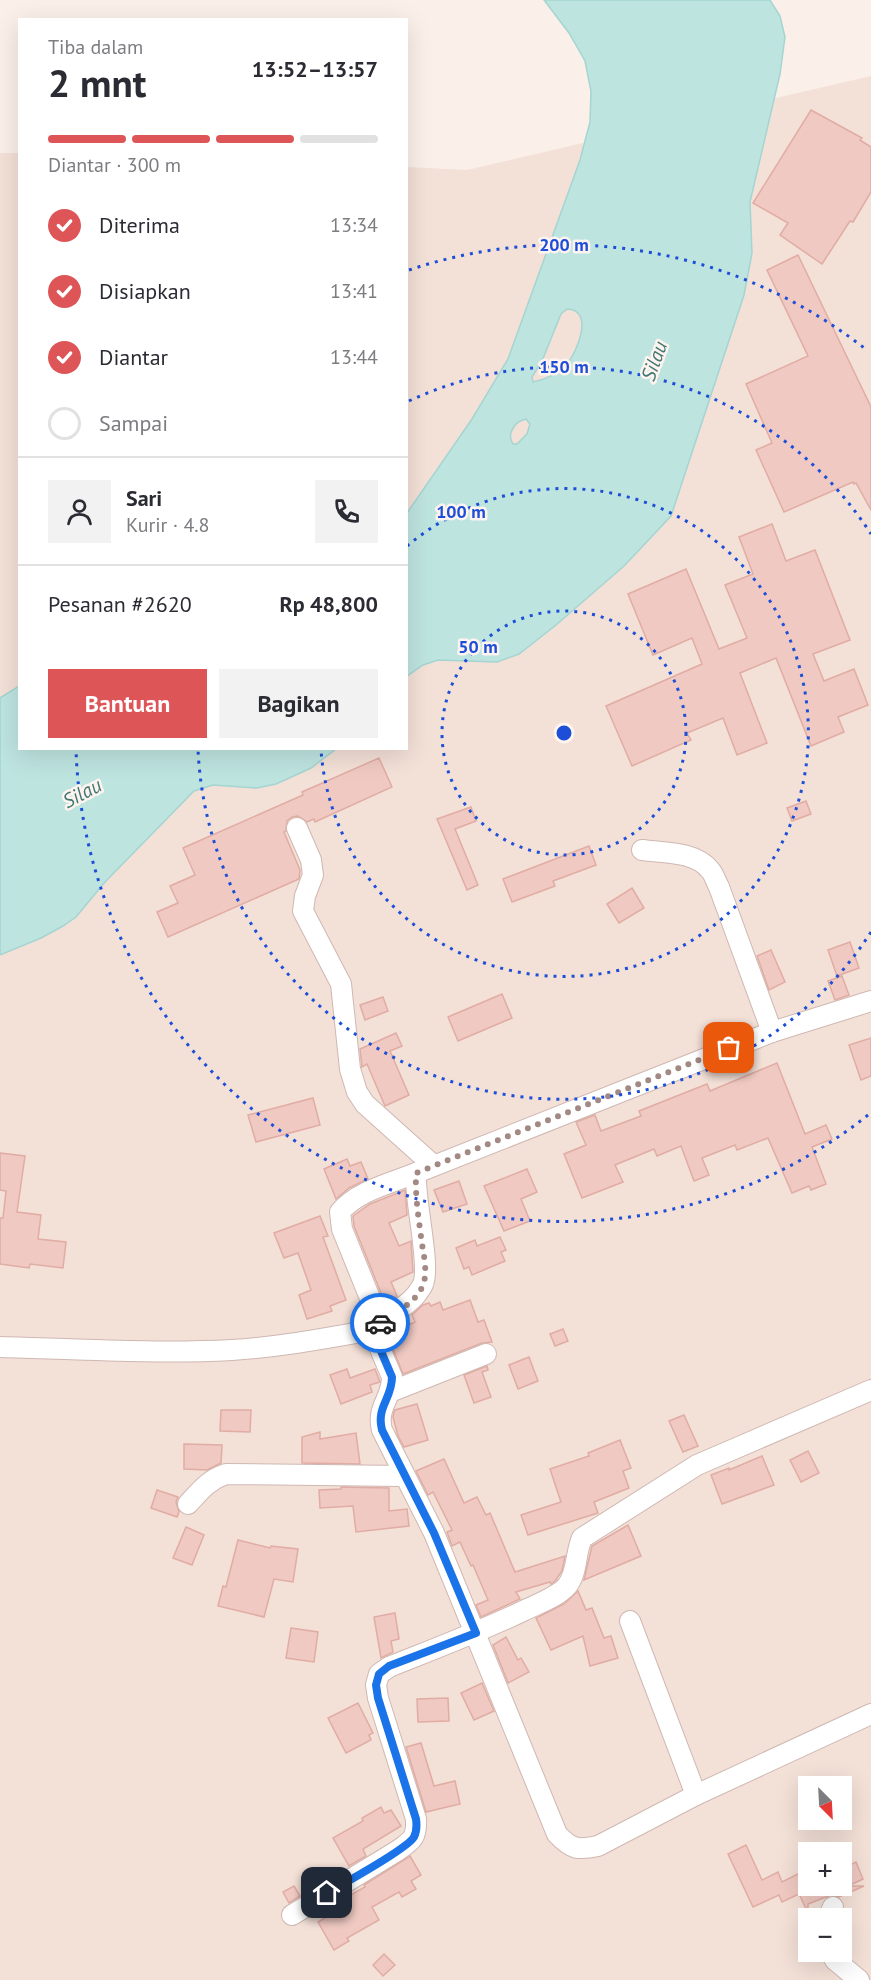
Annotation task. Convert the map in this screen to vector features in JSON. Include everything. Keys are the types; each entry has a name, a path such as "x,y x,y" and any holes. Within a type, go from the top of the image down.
{"street":[{"path":"297,828 311,860 313,875 305,896 303,911 341,984 350,1069 357,1092 365,1104 425,1169"},
{"path":"642,850 682,855 698,860 710,869 719,887 772,1032"},
{"path":"871,1001 772,1032 425,1169 370,1191 346,1204 340,1212 342,1229 392,1377 390,1392 380,1415 380,1422 404,1476 434,1533 557,1834 567,1845 581,1850 598,1846 696,1795 871,1714"},
{"path":"0,1347 179,1352 233,1350 285,1345 376,1326 403,1308 416,1295 424,1282 425,1266 416,1199 425,1169"},
{"path":"390,1392 486,1354"},
{"path":"292,1915 397,1851 413,1839 417,1830 416,1819 378,1698 376,1685 379,1674 389,1666 476,1633 550,1598 566,1587 574,1575 577,1549 582,1538 668,1482 725,1452 871,1390"},
{"path":"188,1504 205,1484 226,1474 404,1476"},
{"path":"630,1622 696,1795"},
{"path":"837,1962 859,1980"}],"shaded area":[{"path":"871,76 871,1980 0,1980 0,153 18,153 18,750 408,750 408,167 467,170"}],"water":[{"name":"Silau","path":"544,0 770,0 780,16 785,37 780,74 750,202 752,253 744,295 671,516 624,566 519,654 497,662 438,660 423,665 408,675 408,512 472,419 508,359 580,160 590,122 591,91 585,61 569,33","holes":["567,309 575,311 580,316 582,324 579,342 571,358 560,370 547,378 533,382 532,377 542,361 561,314","526,419 530,424 527,434 517,444 513,444 511,432 518,422"]},
{"name":"Silau","path":"18,687 18,750 335,750 311,768 276,784 257,788 213,785 194,791 105,882 76,917 41,938 0,955 0,698"}],"building":[{"path":"811,110 862,138 860,140 871,147 871,192 853,222 850,221 822,264 780,235 788,223 753,203"},
{"path":"798,255 871,407 871,510 856,483 853,482 784,512 756,450 772,443 746,384 808,356 767,270"},
{"path":"772,524 786,561 815,550 850,640 813,654 824,681 854,669 868,705 838,717 844,732 811,746 776,658 740,673 767,743 737,755 723,718 687,733 691,740 632,766 606,706 702,664 692,638 653,655 628,594 686,569 719,649 747,638 725,585 753,574 739,537"},
{"path":"379,758 392,787 315,822 314,819 307,822 298,816 287,821 284,832 300,870 299,879 168,937 157,912 178,903 170,886 195,875 183,848 303,795 302,792"},
{"path":"806,801 811,814 792,821 787,808"},
{"path":"471,807 476,821 455,829 478,885 467,890 437,819"},
{"path":"589,846 596,865 553,881 555,886 512,902 503,879"},
{"path":"632,888 644,908 619,923 607,904"},
{"path":"850,942 859,968 837,976 828,950"},
{"path":"771,950 785,982 769,990 757,956"},
{"path":"842,976 849,995 835,1000 828,981"},
{"path":"502,994 512,1018 458,1041 448,1017"},
{"path":"383,997 388,1011 365,1020 360,1005"},
{"path":"396,1033 402,1046 390,1051 409,1095 385,1106 367,1064 362,1067 360,1049"},
{"path":"871,1038 871,1076 861,1080 849,1045"},
{"path":"777,1063 805,1134 826,1125 832,1139 812,1147 826,1184 811,1190 809,1186 792,1193 768,1138 737,1150 735,1145 702,1158 709,1175 694,1181 681,1146 657,1156 654,1149 615,1165 623,1182 582,1198 564,1154 586,1145 576,1122 595,1115 601,1131 641,1116 639,1111 707,1084 710,1091"},
{"path":"313,1098 320,1125 256,1142 248,1115"},
{"path":"0,1153 25,1156 17,1212 41,1215 38,1239 66,1242 63,1268 30,1264 29,1268 0,1264 0,1218 3,1218 6,1191 0,1190"},
{"path":"347,1159 350,1166 361,1162 368,1179 349,1188 336,1199 324,1169"},
{"path":"527,1169 537,1192 521,1199 530,1221 504,1231 484,1186"},
{"path":"459,1181 467,1204 443,1212 434,1190"},
{"path":"405,1190 407,1215 389,1223 399,1246 411,1241 413,1272 391,1282 397,1296 385,1303 354,1226 353,1216 370,1204"},
{"path":"320,1216 328,1236 323,1237 346,1300 330,1306 332,1311 307,1319 299,1295 311,1290 298,1253 284,1258 274,1233"},
{"path":"500,1237 506,1250 501,1252 505,1261 472,1275 469,1267 464,1269 456,1248 475,1240 477,1246"},
{"path":"470,1300 478,1322 484,1320 492,1342 482,1343 403,1374 387,1334 415,1322 412,1315 423,1305 429,1303 431,1306 440,1302 443,1310"},
{"path":"563,1329 568,1341 555,1346 550,1334"},
{"path":"529,1357 538,1381 518,1389 509,1365"},
{"path":"487,1366 488,1370 482,1372 491,1397 474,1403 464,1375"},
{"path":"347,1369 350,1378 375,1369 380,1382 370,1385 372,1392 341,1404 330,1375"},
{"path":"417,1404 428,1440 404,1447 398,1436 393,1417 394,1412"},
{"path":"221,1410 251,1410 250,1432 220,1431"},
{"path":"684,1415 698,1446 683,1452 669,1421"},
{"path":"320,1432 320,1439 356,1433 360,1464 302,1463 302,1437"},
{"path":"620,1440 631,1468 623,1471 629,1488 594,1502 598,1513 528,1535 521,1515 561,1502 550,1469 589,1456 588,1453"},
{"path":"184,1444 222,1445 221,1463 207,1470 184,1469"},
{"path":"808,1451 819,1473 801,1482 790,1460"},
{"path":"762,1456 774,1485 722,1504 711,1475"},
{"path":"444,1459 464,1503 477,1497 486,1515 490,1513 515,1572 565,1556 562,1571 555,1581 551,1584 550,1582 516,1592 520,1599 481,1617 476,1605 488,1600 473,1565 471,1566 460,1542 452,1546 447,1532 452,1530 433,1492 428,1495 416,1471"},
{"path":"341,1487 389,1488 389,1511 407,1509 409,1526 356,1532 353,1506 320,1508 319,1490 341,1489"},
{"path":"157,1490 178,1497 177,1517 151,1508"},
{"path":"628,1525 641,1556 584,1580 592,1546"},
{"path":"186,1527 204,1535 192,1565 173,1558"},
{"path":"238,1540 270,1548 271,1546 298,1549 293,1582 274,1579 264,1617 218,1606 223,1586 226,1587"},
{"path":"578,1591 586,1610 592,1608 604,1638 611,1636 618,1658 590,1666 583,1636 551,1650 536,1618 564,1604"},
{"path":"395,1613 399,1639 391,1641 393,1652 381,1658 374,1617"},
{"path":"291,1628 318,1632 314,1662 286,1658"},
{"path":"506,1637 518,1660 521,1658 529,1672 508,1683 493,1645"},
{"path":"482,1683 494,1711 474,1720 461,1693"},
{"path":"448,1698 449,1721 418,1722 417,1699"},
{"path":"358,1703 373,1733 369,1735 371,1740 346,1753 328,1718"},
{"path":"421,1743 434,1786 455,1781 460,1804 426,1812 406,1747"},
{"path":"381,1807 384,1813 391,1810 401,1826 363,1849 366,1856 349,1866 333,1838 363,1821 362,1818"},
{"path":"746,1845 762,1880 778,1872 782,1882 798,1874 798,1894 782,1902 779,1895 753,1907 728,1854"},
{"path":"410,1856 421,1875 411,1881 416,1889 402,1897 399,1892 372,1907 379,1920 347,1938 349,1941 334,1950 318,1922 350,1903 347,1897"},
{"path":"856,1862 863,1879 852,1884 852,1864"},
{"path":"294,1886 300,1896 289,1903 283,1892"},
{"path":"852,1886 864,1886 852,1891"},
{"path":"800,1896 828,1896 808,1904 808,1908 806,1908"},
{"path":"384,1954 395,1965 383,1976 373,1965"}],"way so far":[{"path":"380,1323 403,1308 416,1295 424,1282 425,1266 416,1199 416,1173 729,1048"}],"route":[{"path":"327,1893 397,1851 413,1839 417,1830 416,1819 378,1698 376,1685 379,1674 389,1666 476,1633 434,1533 382,1430 380,1415 392,1385 392,1377 372,1330 380,1323"}]}
